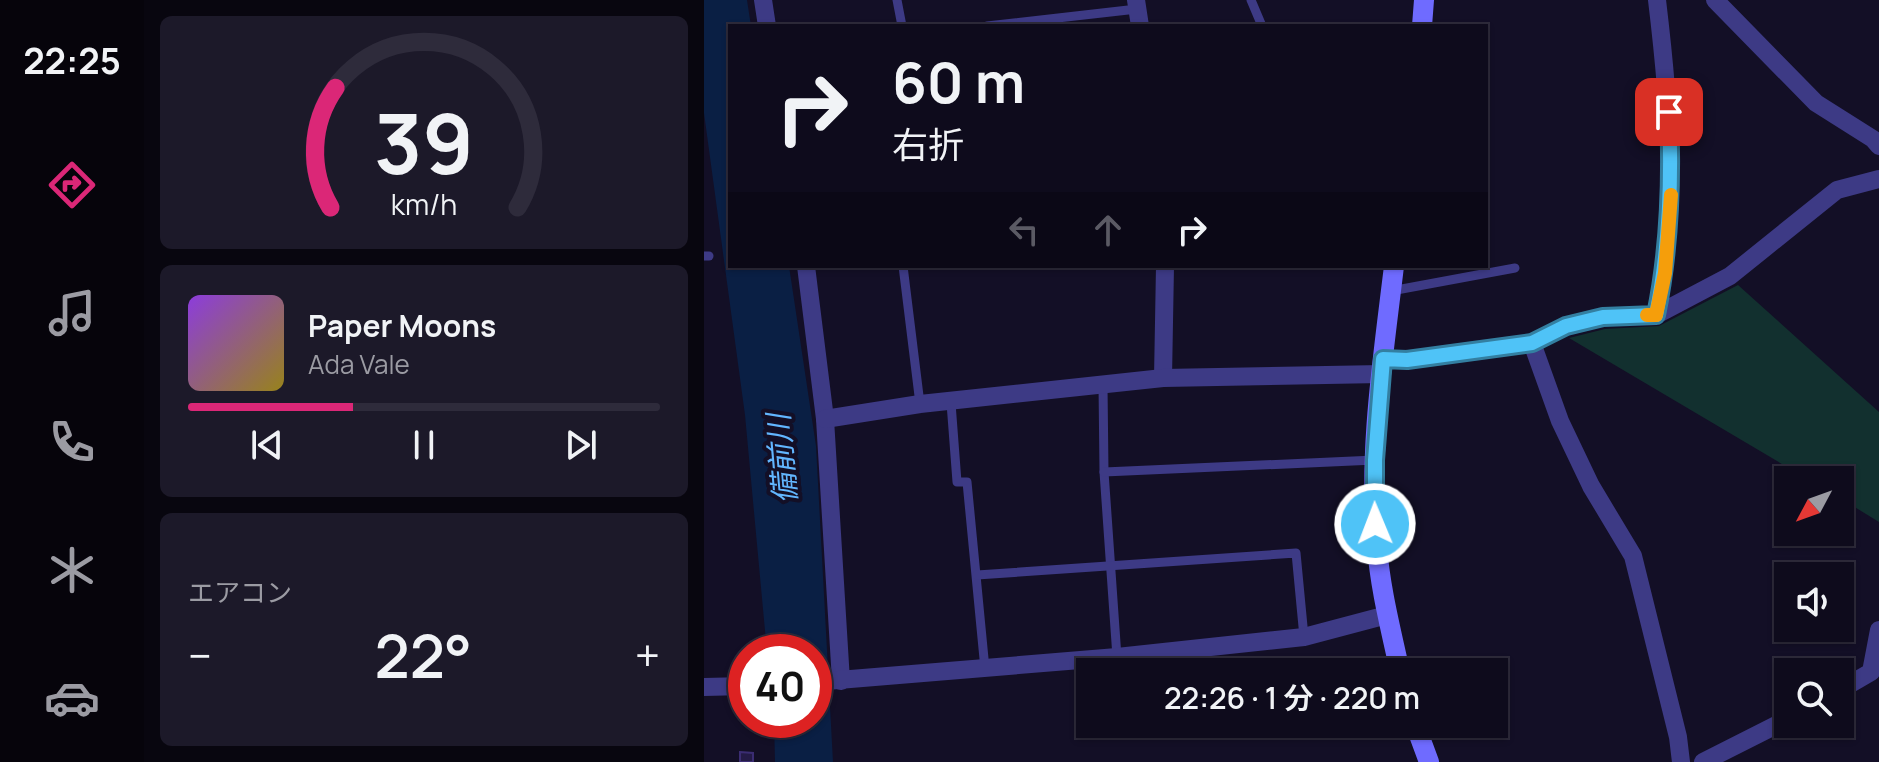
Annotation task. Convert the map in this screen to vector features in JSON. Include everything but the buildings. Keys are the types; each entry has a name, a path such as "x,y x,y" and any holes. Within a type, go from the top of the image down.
{"street":[{"path":"763,0 767,24"},
{"path":"1422,24 1424,0"},
{"path":"1656,315 1668,247 1672,172 1668,82 1657,0"},
{"path":"1715,0 1816,103 1879,146"},
{"path":"825,419 920,404 1163,378 1383,366 1532,343 1566,326 1603,317 1656,315 1730,276 1837,190 1879,179"},
{"path":"806,268 825,419 828,634"},
{"path":"1163,378 1165,268"},
{"path":"1394,268 1375,460 1377,548 1397,658"},
{"path":"1532,343 1560,421 1591,486 1633,556 1678,737 1681,762"},
{"path":"832,681 1117,657 1304,637 1387,615"},
{"path":"1854,682 1871,672 1879,630"},
{"path":"704,687 728,686"},
{"path":"1703,762 1774,726"},
{"path":"1420,738 1429,762"}],"lane":[{"path":"897,0 902,24"},
{"path":"1251,0 1261,24"},
{"path":"1008,24 1137,12"},
{"path":"903,268 920,404"},
{"path":"1391,291 1515,268"},
{"path":"1103,384 1104,472 1117,657"},
{"path":"951,403 957,482 967,482 985,669"},
{"path":"1104,472 1375,460"},
{"path":"977,575 1296,553 1304,637"}],"green space":[{"path":"1738,285 1879,412 1879,522 1854,507 1854,466 1785,466 1569,338 1605,329 1659,326"}],"water":[{"name":"備前川","path":"704,0 747,0 751,24 728,24 728,268 789,268 816,446 826,634 765,634 745,415 704,113"},
{"path":"774,738 832,738 833,762 775,762"}],"slow traffic":[{"path":"1647,315 1656,315 1665,273 1671,195"}],"route":[{"path":"1375,524 1375,460 1383,359 1407,360 1532,343 1566,326 1603,317 1656,315 1665,273 1670,221 1672,172 1669,112"}]}
